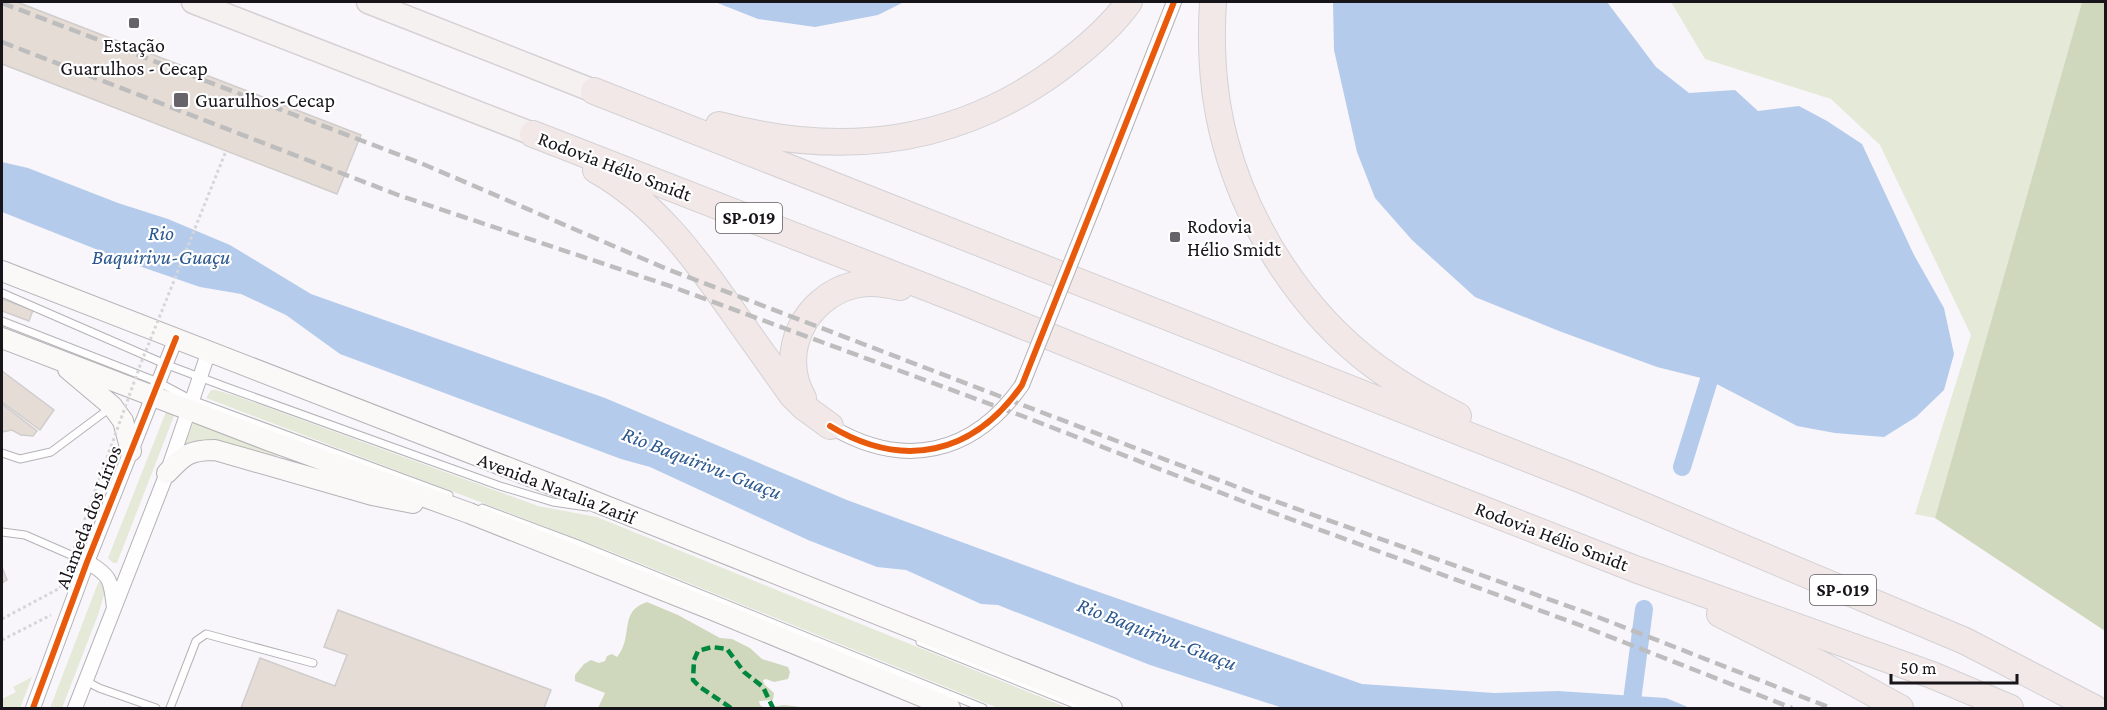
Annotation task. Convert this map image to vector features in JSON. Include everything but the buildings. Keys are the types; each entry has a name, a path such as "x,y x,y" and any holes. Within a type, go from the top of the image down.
{"highway":[{"path":"594,91 754,134 804,142 855,143 917,135 977,117 1032,88 1083,51 1129,2"},
{"path":"1213,2 1213,72 1225,141 1248,206 1281,267 1324,321 1376,367 1434,404 1587,482"},
{"name":"SP-019","path":"594,91 1587,482 1965,641 2094,708"},
{"name":"Rodovia Hélio Smidt","path":"533,134 964,302 1635,569 1932,675 2010,708"},
{"path":"533,134 601,172 633,194 663,220 688,250 792,395 830,426"},
{"path":"830,426 806,403 800,393 793,370 797,335 808,314 818,304 841,289 868,283 882,283 964,302"},
{"path":"1635,569 1820,664 1900,708"}],"main road":[{"name":"Rodovia Hélio Smidt","path":"193,2 533,134"},
{"name":"SP-019","path":"368,2 594,91"},
{"name":"Avenida Natalia Zarif","path":"2,271 576,494 1112,708"},
{"path":"2,338 54,358 155,389 465,505 950,708"},
{"path":"54,358 112,406 123,422 131,451"},
{"path":"166,473 182,457 195,450 215,450 372,495 465,505"}],"street":[{"path":"830,426 849,438 870,446 913,451 956,442 976,432 994,419 1009,403 1022,385 1173,2"},
{"name":"Alameda dos Lírios","path":"33,708 87,562 176,338"},
{"path":"75,708 166,473 209,351"},
{"path":"87,562 108,575 114,610"}],"lane":[{"path":"2,293 165,364 500,486 553,502 591,508 766,579"},
{"path":"2,321 155,389"},
{"path":"23,329 54,358"},
{"path":"2,453 20,459 51,452 112,406"},
{"path":"465,505 578,544 983,708"},
{"path":"2,532 25,535 87,562"},
{"path":"170,708 196,641 206,634 313,663"},
{"path":"909,637 1084,708"},
{"path":"86,681 99,688 156,708"}],"path":[{"path":"2,619 60,588 141,363 226,152"},
{"path":"2,640 61,610"}],"green space":[{"path":"1671,2 2082,2 1935,518 1915,514 1971,335 1880,145 1831,99 1705,59"},
{"path":"2082,2 2106,2 2105,631 1935,518"},
{"path":"211,390 239,397 538,506 597,517 1068,708 998,708 612,552 206,398"},
{"path":"166,412 171,412 174,416 117,563 113,563 108,558"},
{"path":"195,419 279,455 273,457 184,446"},
{"path":"101,580 107,585 98,615 62,708 50,708 98,583"},
{"path":"647,602 678,615 720,638 732,639 750,648 762,659 788,667 790,672 788,679 774,682 763,680 764,684 774,693 773,700 759,701 760,705 765,708 598,708 605,693 575,681 575,675 584,664 591,660 599,663 612,654 617,657 625,641 632,612"},
{"path":"32,677 20,708 2,708 2,699 16,692 13,687"},
{"path":"784,705 809,708 765,708"}],"water":[{"path":"715,2 904,2 878,15 815,27 758,19"},
{"path":"1333,2 1607,2 1656,67 1689,93 1735,90 1758,111 1799,106 1827,121 1862,144 1914,255 1944,308 1954,354 1944,390 1916,417 1884,437 1835,433 1797,426 1709,380 1657,367 1475,297 1412,240 1375,198 1357,152 1334,50"},
{"name":"Rio Baquirivu-Guaçu","path":"2,162 28,168 118,203 168,219 230,245 311,294 605,398 847,500 1076,584 1362,684 1494,693 1558,691 1666,698 1690,708 1283,708 1150,665 998,605 981,604 906,570 877,567 808,540 650,467 621,459 340,354 286,315 241,294 200,287 136,265 2,212"}],"waterway":[{"path":"1682,467 1709,380"},
{"path":"1631,708 1644,609"}],"railway":[{"path":"2,3 423,164 667,269 1258,495 1590,614 1831,708"},
{"path":"2,42 398,195 670,286 1025,417 1255,506 1585,627 1792,708"}],"marked path":[{"path":"731,708 693,680 694,660 698,651 712,647 727,649 744,672 763,687 773,708"}],"cycle path":[{"path":"830,426 857,440 884,448 910,451 935,448 959,440 982,427 1003,409 1022,385 1174,2"},
{"path":"33,708 87,562 176,338"}],"place":[{"name":"Estação Guarulhos - Cecap","path":"134,23"},
{"name":"Guarulhos-Cecap","path":"181,100"},
{"name":"Rodovia Hélio Smidt","path":"1175,237"}]}
